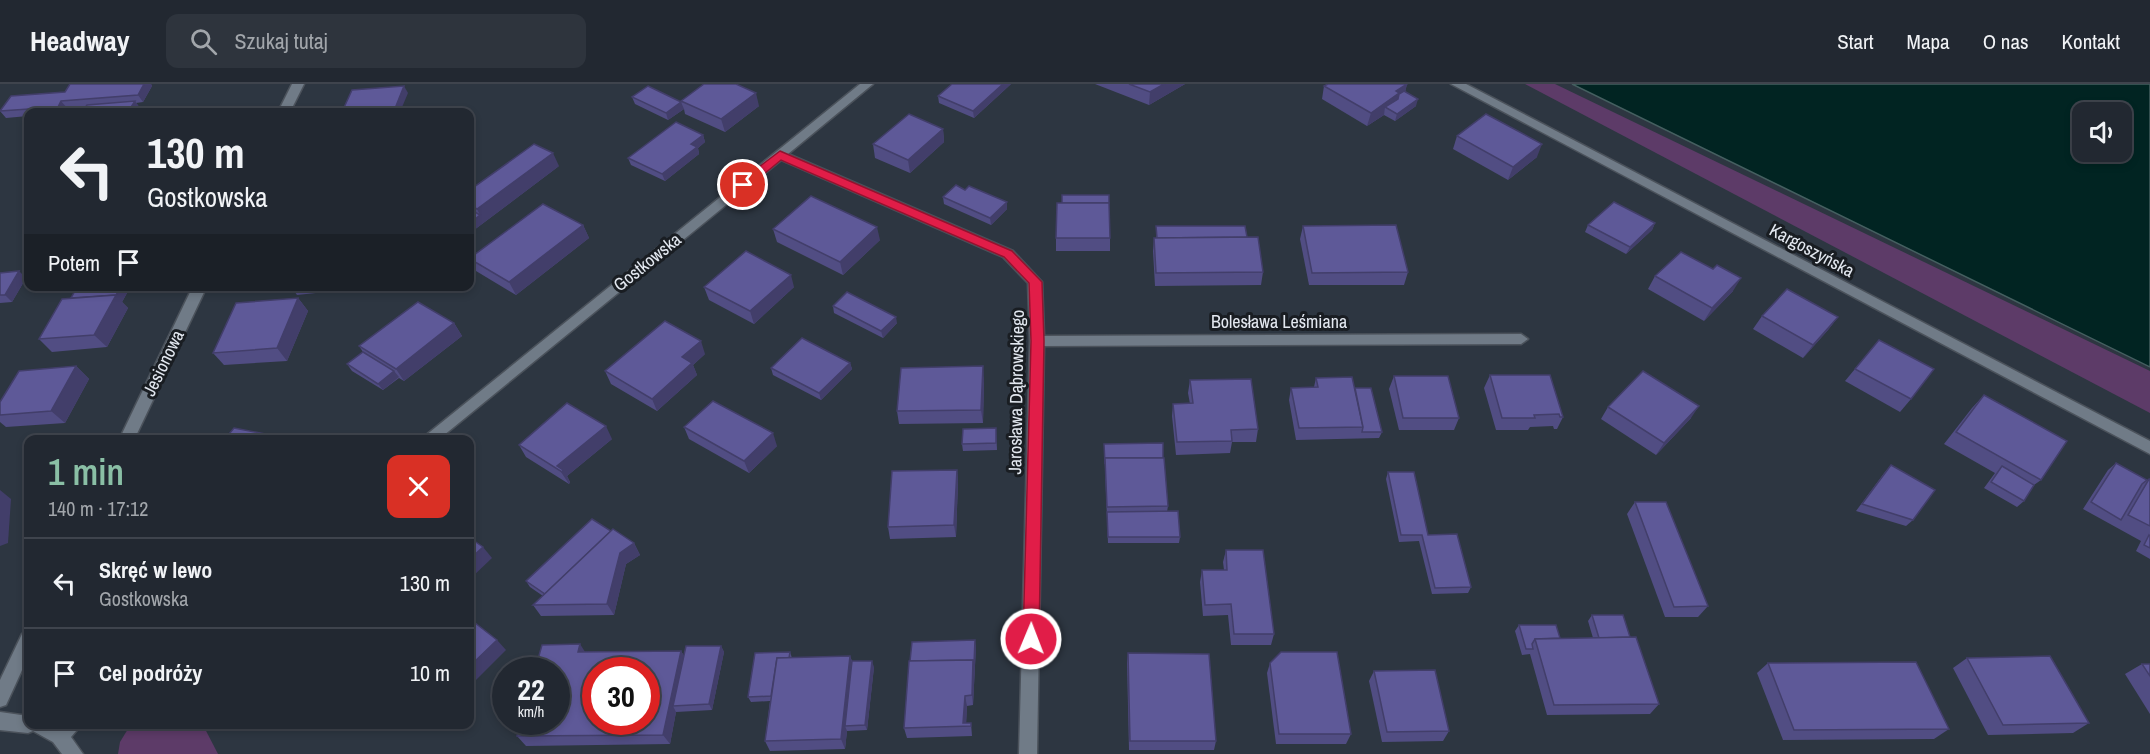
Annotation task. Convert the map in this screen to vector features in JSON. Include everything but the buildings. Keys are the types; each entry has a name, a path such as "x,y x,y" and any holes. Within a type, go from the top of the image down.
{"street":[{"path":"286,108 298,84"},
{"name":"Gostkowska","path":"433,435 867,84"},
{"name":"Kargoszyńska","path":"1457,84 2150,448"},
{"name":"Jarosława Dąbrowskiego","path":"780,155 1008,254 1035,282 1037,341 1028,754"},
{"name":"Jesionowa","path":"128,435 198,291"},
{"name":"Bolesława Leśmiana","path":"1037,341 1521,339"},
{"path":"0,699 24,648"},
{"path":"0,721 24,724"},
{"path":"46,729 58,736 74,754"},
{"path":"58,736 67,729"}],"shaded area":[{"path":"1525,84 1555,84 2150,371 2150,413"},
{"path":"1572,84 2150,84 2150,367"},
{"path":"128,729 205,729 218,754 118,754 120,742"}],"route":[{"path":"743,185 780,155 1008,254 1035,282 1037,341 1031,639"}]}
